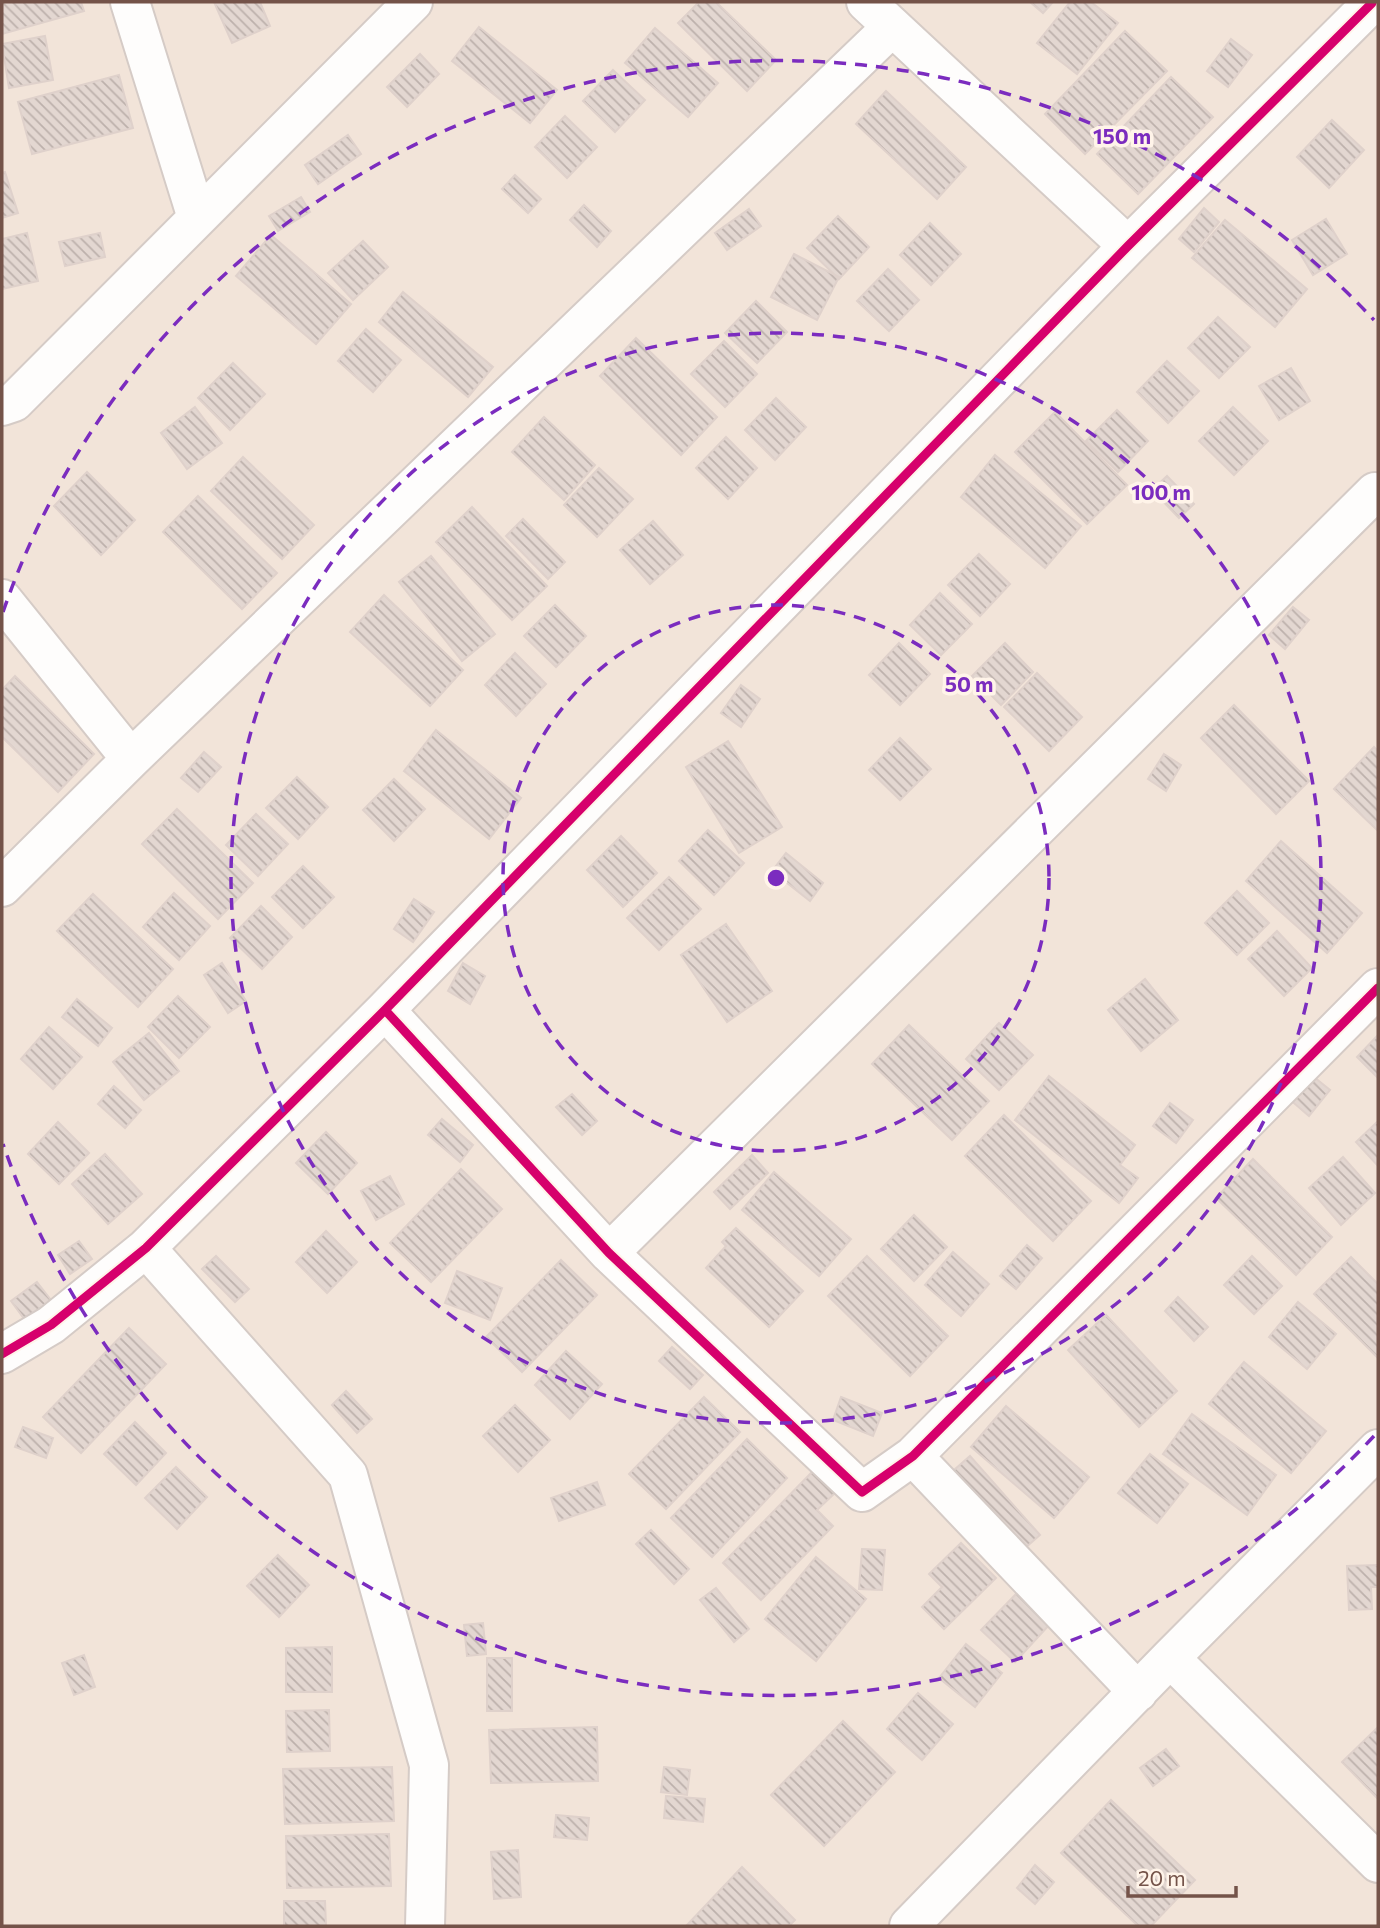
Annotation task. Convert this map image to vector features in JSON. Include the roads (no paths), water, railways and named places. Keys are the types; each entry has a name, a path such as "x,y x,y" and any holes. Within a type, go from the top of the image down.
{"street":[{"path":"130,2 197,218"},
{"path":"2,406 14,402 413,2"},
{"path":"2,1354 51,1325 146,1248 385,1010 1128,246 1374,5"},
{"path":"2,887 879,14 1128,246"},
{"path":"609,1253 1375,492 1378,495"},
{"path":"2,599 131,759"},
{"path":"385,1010 609,1253 862,1492 913,1456 1378,988"},
{"path":"146,1248 348,1475 429,1765 425,1926"},
{"path":"909,1926 1378,1449"},
{"path":"913,1456 1138,1692"},
{"path":"1170,1658 1378,1863"}]}
